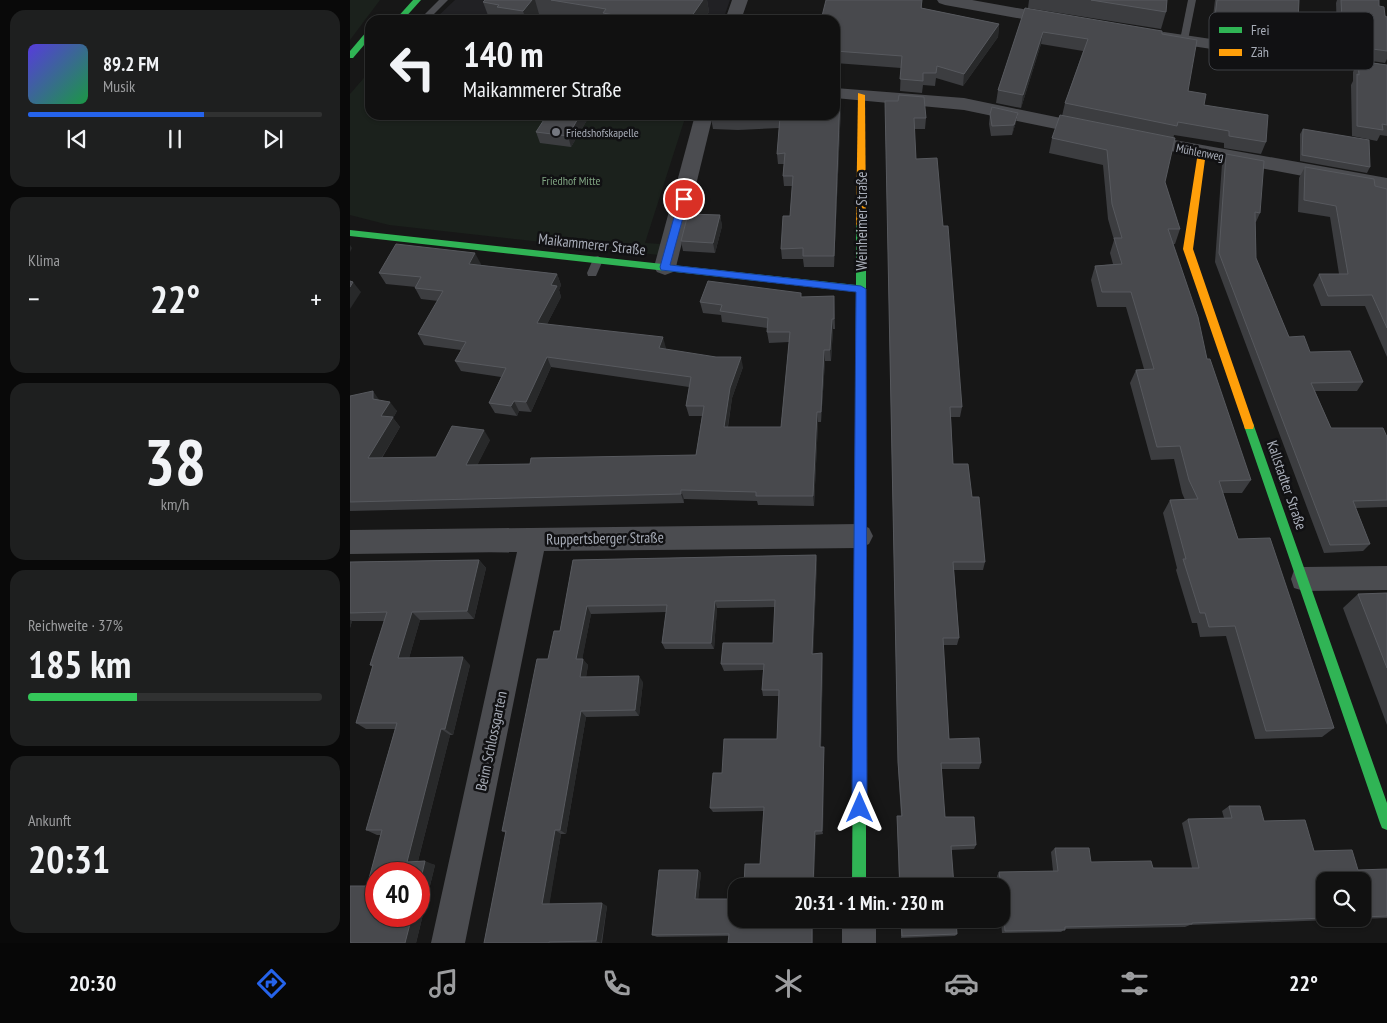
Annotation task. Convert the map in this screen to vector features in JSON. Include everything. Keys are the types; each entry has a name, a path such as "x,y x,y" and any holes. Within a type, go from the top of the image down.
{"street":[{"path":"393,15 417,0"},
{"path":"735,15 740,0"},
{"path":"945,0 1072,23"},
{"path":"1147,35 1209,44"},
{"path":"350,56 365,39"},
{"path":"1374,68 1387,70"},
{"path":"840,93 964,104 1107,133"},
{"name":"Weinheimer Straße","path":"859,878 861,95"},
{"path":"665,267 703,120"},
{"name":"Mühlenweg","path":"1126,137 1387,185"},
{"name":"Kallstadter Straße","path":"1202,152 1188,249 1304,579 1387,823"},
{"name":"Maikammerer Straße","path":"350,234 861,289"},
{"name":"Ruppertsberger Straße","path":"350,542 860,536"},
{"name":"Beim Schlossgarten","path":"448,943 533,539"},
{"path":"1304,579 1387,578"},
{"path":"859,928 859,943"}],"lane":[{"path":"429,15 444,0"},
{"path":"1184,40 1192,0"},
{"path":"592,273 598,260"}],"shaded area":[{"path":"455,0 730,0 725,15 439,15"}],"green space":[{"path":"350,0 380,0 369,15 365,15 365,20 350,40"},
{"name":"Friedhof Mitte","path":"365,77 365,120 684,120 645,243 662,244 659,255 389,225 350,215 350,94"}],"building":[{"path":"485,0 532,0 523,11 497,7 499,5 483,2"},
{"path":"551,0 703,0 692,15 614,15 603,13 606,9"},
{"path":"826,0 922,0 921,8 999,24 964,74 937,66 936,73 923,73 923,81 900,79 902,56 840,51 840,15 822,15"},
{"path":"1091,0 1167,0 1166,12"},
{"path":"1217,0 1299,0 1298,12 1216,12"},
{"path":"1341,0 1379,0 1379,6 1384,7 1385,16 1387,17 1387,51 1374,49 1374,12 1342,12"},
{"path":"1025,8 1162,31 1162,34 1197,40 1188,91 1206,94 1204,105 1268,115 1266,142 1229,136 1229,131 1178,122 1177,126 1065,103 1088,39 1043,32 1023,95 998,90"},
{"path":"1374,63 1387,65 1387,125 1382,124 1383,130 1357,126 1357,74 1359,75 1359,70 1374,70"},
{"path":"899,95 924,97 926,118 914,118 916,159 937,158 943,226 948,226 962,407 950,407 953,464 968,464 972,497 979,497 985,562 953,562 959,638 943,638 949,739 979,738 981,763 941,763 945,817 974,817 976,845 951,846 953,878 900,878 897,816 902,816 898,762 885,101 898,101"},
{"path":"992,107 1018,113 1014,125 992,126 990,114"},
{"path":"1060,115 1175,138 1165,182 1180,229 1168,229 1198,317 1207,359 1210,359 1251,480 1219,481 1238,539 1270,538 1334,728 1266,731 1235,626 1209,627 1205,613 1200,613 1183,559 1186,559 1170,500 1198,499 1189,480 1180,446 1157,447 1136,370 1154,369 1131,292 1102,292 1095,266 1122,264 1114,238 1122,238 1112,204 1107,150 1052,138"},
{"path":"544,120 577,120 568,136 536,132"},
{"path":"780,120 839,120 834,256 803,256 803,248 781,249 783,216 790,216 793,176 783,176 785,153 777,154"},
{"path":"1303,129 1369,140 1370,167 1302,155"},
{"path":"1226,154 1264,161 1260,213 1255,212 1256,258 1289,337 1304,336 1310,352 1350,351 1363,382 1311,383 1331,428 1383,428 1387,437 1387,500 1353,501 1370,544 1330,545 1219,253"},
{"path":"1305,167 1374,179 1375,186 1387,189 1387,328 1372,295 1328,296 1319,274 1348,274 1336,206 1304,200"},
{"path":"688,214 720,215 713,243 681,241"},
{"path":"396,244 475,253 469,264 557,274 551,285 557,286 537,323 663,337 659,348 716,357 741,357 730,388 724,427 781,427 790,332 767,332 768,318 720,311 722,305 700,302 708,281 801,293 801,297 834,296 834,319 832,319 830,350 824,350 821,412 817,412 813,496 756,496 756,492 681,490 681,494 350,502 350,396 373,391 373,399 390,402 381,416 393,417 368,458 436,457 452,426 484,430 466,465 530,464 531,458 696,455 704,406 686,406 691,377 547,357 526,402 514,401 511,406 489,403 506,368 455,361 466,342 418,334 443,291 415,288 421,277 379,273"},
{"path":"816,555 812,654 822,653 820,747 824,747 822,831 815,831 813,878 744,878 745,864 760,864 764,807 710,808 713,773 722,773 724,739 777,739 779,690 762,690 764,664 721,664 723,643 773,643 775,600 715,601 711,643 662,643 667,605 587,606 576,659 583,659 580,677 639,676 635,710 581,711 560,830 555,830 542,904 602,903 596,941 484,943 506,831 502,831 537,659 548,659 554,631 560,631 573,560"},
{"path":"479,560 467,611 412,612 398,658 463,657 445,729 441,729 407,862 373,862 382,830 366,830 397,723 356,723 373,665 370,665 387,612 350,613 350,562"},
{"path":"1387,593 1387,668 1358,594"},
{"path":"1229,806 1260,806 1264,821 1305,820 1314,851 1352,850 1358,870 1387,869 1387,916 1371,917 1371,872 1316,872 1316,918 1065,927 1065,930 1005,931 1005,928 1010,928 1010,878 1000,878 999,872 1058,871 1055,848 1089,848 1091,862 1151,861 1153,868 1199,868 1188,819 1232,818"},
{"path":"659,870 698,870 695,899 728,899 728,928 812,928 812,943 728,943 729,934 652,935"},
{"path":"350,886 365,886 365,927 409,927 405,943 350,942"},
{"path":"902,928 957,928 957,934 902,936"}],"traffic: fast":[{"path":"404,15 417,0"},
{"path":"350,56 365,39"},
{"path":"859,878 861,225"},
{"path":"350,233 861,289"},
{"path":"1249,426 1387,823"}],"traffic: slow":[{"path":"861,95 861,225"},
{"path":"1202,152 1188,249 1249,426"}],"place":[{"name":"Friedshofskapelle","path":"556,132"}],"route":[{"path":"684,199 665,267 861,289 860,808"}]}
